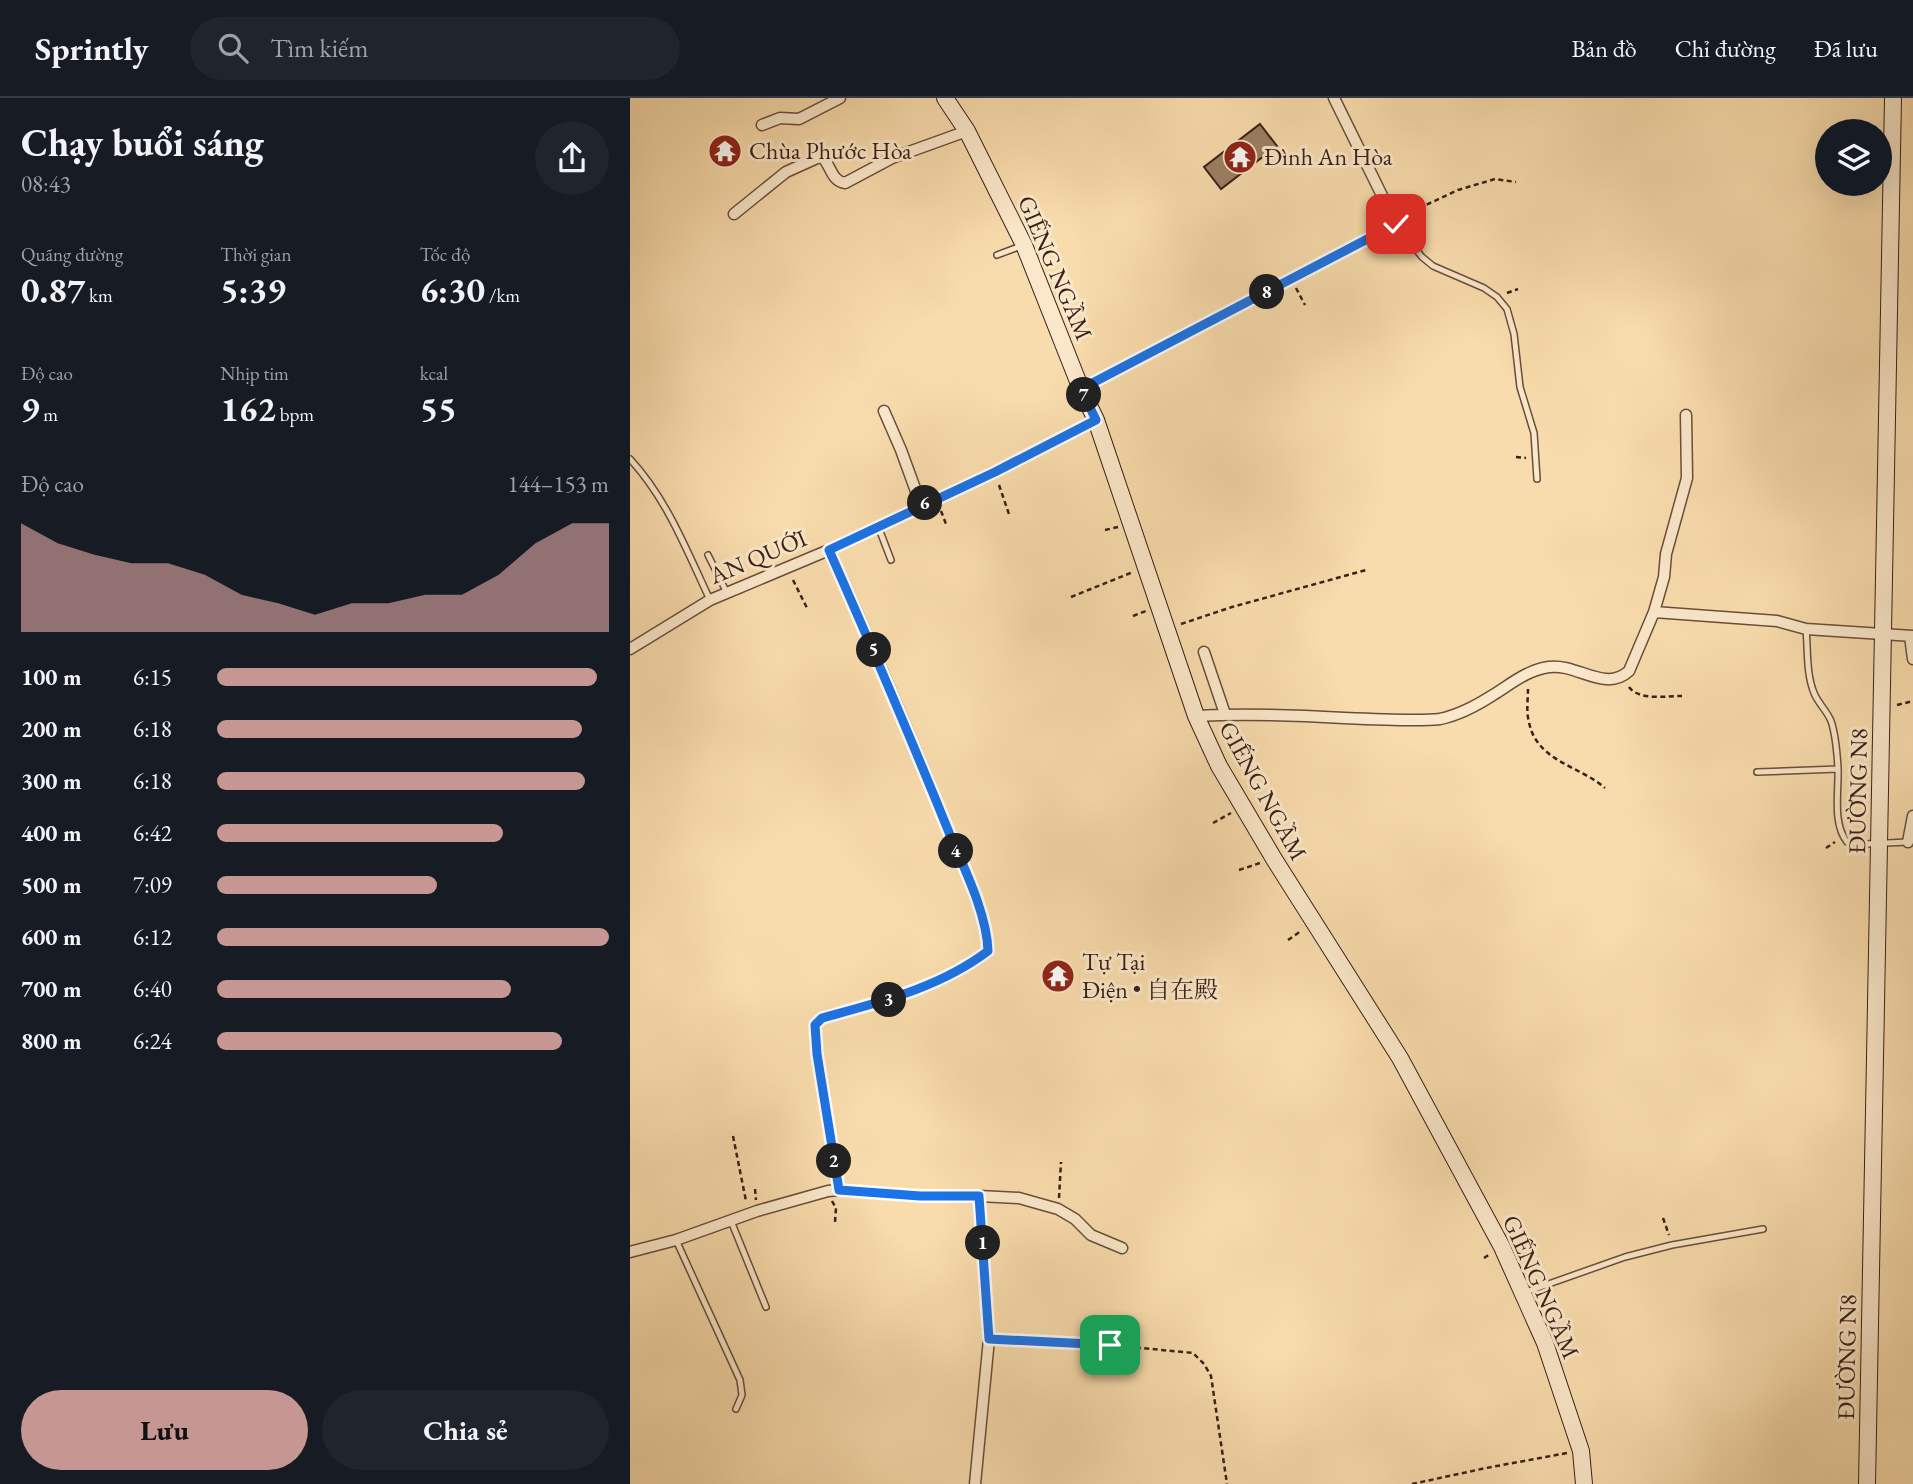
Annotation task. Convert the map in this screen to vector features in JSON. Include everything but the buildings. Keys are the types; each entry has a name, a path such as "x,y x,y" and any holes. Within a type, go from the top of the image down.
{"street":[{"path":"762,125 776,119 799,119 840,98"},
{"name":"GIẾNG NGẦM","path":"945,98 967,131 1024,245 1096,420 1196,716 1219,766 1274,859 1400,1058 1502,1247 1545,1343 1581,1451 1584,1484"},
{"name":"ĐƯỜNG N8","path":"1867,1484 1894,98"},
{"path":"1081,389 1396,224 1339,100"},
{"path":"734,214 786,172 817,158 826,160 834,177 845,183 892,158 967,131"},
{"path":"884,411 921,505"},
{"path":"1196,716 1265,714 1385,720 1437,719 1459,714 1529,672 1549,667 1566,667 1604,680 1623,677 1629,671 1654,612 1664,577 1666,555 1687,478 1686,415"},
{"name":"AN QUỚI","path":"630,649 710,600 829,550 995,472 1096,420"},
{"path":"829,550 896,701 988,933 988,951 969,965 909,994 822,1018 815,1025 834,1191"},
{"path":"1654,612 1777,621 1806,629 1912,636 1913,659"},
{"path":"1204,652 1225,714"},
{"path":"1909,842 1913,816"},
{"path":"630,1252 676,1240 748,1214 834,1191 1019,1198 1058,1209 1076,1219 1091,1235 1122,1248"},
{"path":"975,1484 989,1339 979,1196"}],"lane":[{"path":"1396,224 1422,257 1433,266 1484,288 1497,297 1507,309 1514,334 1520,387 1534,433 1537,479"},
{"path":"998,256 1024,245"},
{"path":"630,459 656,491 710,600"},
{"path":"878,526 891,559"},
{"path":"708,555 727,593"},
{"path":"1806,629 1809,676 1815,695 1830,718 1838,769 1839,821 1842,835 1847,842 1865,844 1909,842"},
{"path":"1757,772 1838,769"},
{"path":"731,1221 766,1307"},
{"path":"1522,1293 1625,1257 1672,1245 1763,1229"},
{"path":"676,1240 740,1380 742,1395 736,1409"}],"path":[{"path":"1396,224 1427,204 1458,190 1494,179 1516,182"},
{"path":"1292,279 1305,305"},
{"path":"995,472 1010,517"},
{"path":"1071,597 1146,567"},
{"path":"786,568 807,608"},
{"path":"1167,629 1232,607 1366,570"},
{"path":"1529,672 1528,722 1544,751 1605,788"},
{"path":"1623,677 1633,692 1641,695 1682,696"},
{"path":"1897,705 1913,701"},
{"path":"1213,823 1243,807"},
{"path":"1239,870 1274,859"},
{"path":"733,1136 748,1214"},
{"path":"1058,1209 1060,1162"},
{"path":"834,1191 828,1197 836,1208 835,1222"},
{"path":"1663,1218 1672,1245"},
{"path":"989,1339 1110,1345 1193,1353 1211,1376 1227,1484"},
{"path":"1412,1484 1581,1451"}],"place":[{"name":"Chùa Phước Hòa","path":"725,151"},
{"name":"Đình An Hòa","path":"1240,157"},
{"name":"Tự Tại Điện • 自在殿","path":"1058,976"}],"route":[{"path":"1110,1345 989,1339 979,1196 944,1198 839,1190 817,1054 815,1025 822,1018 909,994 969,965 988,951 988,933 896,701 829,550 995,472 1096,420 1081,389 1396,224"}]}
